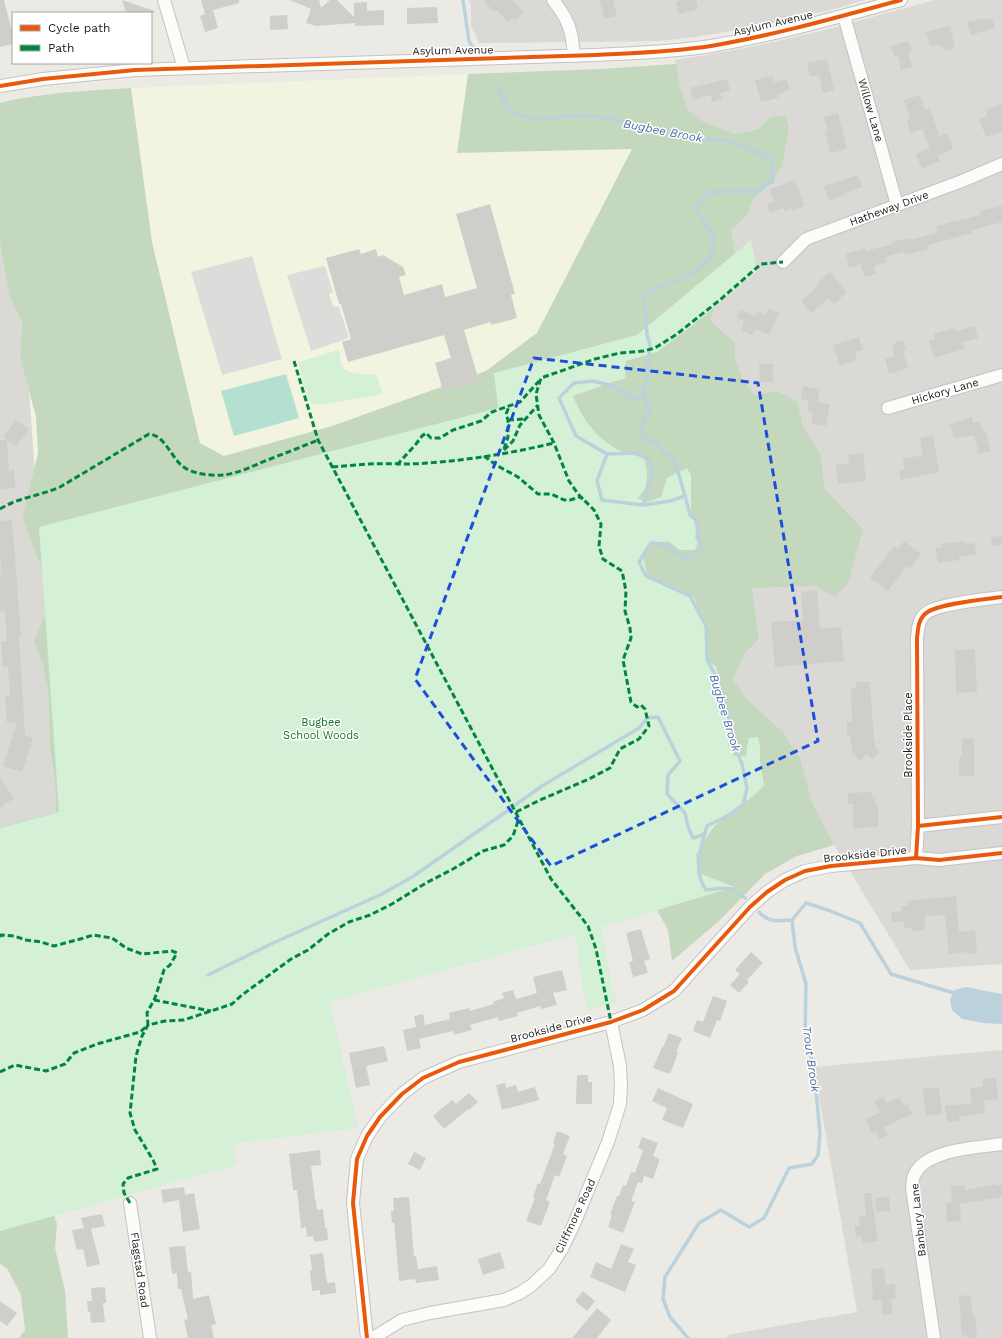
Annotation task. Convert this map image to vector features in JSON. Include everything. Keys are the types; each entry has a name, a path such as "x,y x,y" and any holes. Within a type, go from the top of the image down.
{"street":[{"path":"164,0 184,68"},
{"path":"553,0 572,32 574,56"},
{"name":"Asylum Avenue","path":"0,86 84,74 184,68 574,56 668,50 709,46 755,38 901,0"},
{"name":"Willow Lane","path":"844,16 898,205"},
{"name":"Hatheway Drive","path":"783,262 806,240 962,181 1002,164"},
{"name":"Hickory Lane","path":"888,408 1002,375"},
{"name":"Brookside Place","path":"916,858 918,826 918,624 924,614 936,608 1002,597"},
{"path":"918,826 1002,816"},
{"name":"Brookside Drive","path":"367,1338 353,1203 357,1160 367,1136 380,1117 402,1094 423,1078 459,1062 611,1022 643,1010 674,991 750,907 767,892 785,880 805,870 916,858 940,860 1002,853"},
{"name":"Cliffmore Road","path":"373,1338 402,1320 430,1313 504,1300 520,1294 549,1269 562,1249 574,1224 608,1142 620,1104 620,1066 611,1022"},
{"name":"Banbury Lane","path":"934,1338 912,1188 914,1176 921,1166 930,1158 941,1154 1002,1144"},
{"name":"Flagstad Road","path":"130,1203 150,1338"}],"highlighted area":[{"path":"534,358 758,383 818,741 551,866 415,679"}],"shaded area":[{"path":"468,0 865,0 826,11 761,26 696,37 659,41 479,43 471,26 471,5"},
{"path":"935,0 1002,0 1002,964 910,970 834,845 812,802 800,758 783,732 745,697 733,679 745,653 759,639 752,588 817,586 849,582 863,529 825,489 821,455 804,428 797,401 777,391 755,395 742,379 735,356 735,343 711,321 717,293 736,254 731,230 747,216 754,198 766,188 770,117 758,129 735,134 700,120 688,110 680,86 675,60 765,44 821,31"},
{"path":"672,65 640,322 39,527 8,102 38,95 131,90 131,88 468,74 467,76 625,69"},
{"path":"0,243 9,295 22,322 20,357 36,417 38,453 33,479 30,539 46,580 50,602 34,641 43,666 48,689 50,750 55,780 56,812 0,827"},
{"path":"252,256 282,359 222,375 191,272"},
{"path":"325,266 333,292 329,294 333,306 339,307 349,338 311,351 287,275"},
{"path":"1002,1050 1002,1338 727,1338 727,1335 857,1312 814,1067"}],"green space":[{"name":"Bugbee School Woods","path":"676,64 680,86 688,110 700,120 735,134 758,129 770,117 786,116 789,128 782,166 766,188 754,198 747,216 731,230 736,254 717,293 711,321 735,343 735,356 742,379 755,395 777,391 797,401 804,428 821,455 825,489 863,529 849,582 835,597 817,586 752,588 759,639 745,653 733,679 745,697 783,732 800,758 812,802 834,845 797,856 765,874 719,921 672,961 668,930 656,908 319,998 224,1136 52,1210 57,1224 55,1248 65,1291 68,1338 19,1338 25,1330 21,1295 8,1270 0,1263 0,827 56,812 55,780 50,750 48,689 43,666 34,641 50,602 46,580 23,516 38,453 36,417 20,357 22,322 9,295 0,243 0,103 49,94 131,88 152,242 200,443 224,456 332,426 486,371 537,333 632,149 457,153 468,74 602,69"},
{"name":"Bugbee School Woods","path":"751,240 757,271 692,326 657,352 626,361 625,378 573,396 586,421 599,436 614,448 625,453 644,457 647,471 646,486 638,499 648,502 661,497 667,478 687,468 691,475 691,512 699,539 695,550 680,550 668,541 653,544 643,557 648,577 667,587 694,597 704,623 706,661 716,666 729,723 728,745 734,756 746,756 749,738 758,737 764,785 754,795 727,815 714,827 696,855 699,873 734,887 602,927 613,993 620,1001 588,1010 580,974 576,934 330,1002 358,1128 235,1143 236,1165 0,1231 0,828 59,812 39,527 498,408 494,373 637,335"},
{"path":"339,350 341,364 345,369 358,374 376,374 383,394 325,404 312,403 307,396 298,362"},
{"path":"286,374 299,418 234,436 221,391"}],"water":[{"path":"966,987 1002,994 1002,1024 983,1023 962,1019 952,1010 950,1000 954,990"}],"building":[{"path":"0,0 4,0 12,28 12,44 0,47"},
{"path":"122,0 155,11 154,13 126,12"},
{"path":"201,0 239,0 239,3 213,10 218,28 205,32 200,16 205,14"},
{"path":"290,0 319,0 321,8 330,0 337,0 354,17 354,3 367,2 367,11 384,10 384,25 355,26 355,23 316,26 306,23 311,9"},
{"path":"483,0 513,0 524,13 515,21 513,18 508,23 497,10 494,12"},
{"path":"600,0 613,0 617,16 604,19"},
{"path":"682,0 696,0 698,9 679,14 676,2"},
{"path":"437,7 438,23 407,24 407,8"},
{"path":"287,15 288,29 270,30 270,16"},
{"path":"985,18 986,20 992,18 995,28 971,35 967,22"},
{"path":"950,26 955,48 945,51 943,46 940,47 939,44 930,46 926,32"},
{"path":"908,41 912,52 908,53 912,67 901,70 898,56 894,57 891,46"},
{"path":"827,59 834,90 823,93 819,75 810,77 807,63"},
{"path":"772,76 774,82 787,79 790,90 777,94 778,98 761,102 755,80"},
{"path":"727,79 730,90 720,93 722,99 712,102 711,95 693,100 690,88"},
{"path":"920,95 925,110 930,108 939,136 947,133 953,149 938,156 940,161 922,169 916,154 930,148 922,129 910,133 907,120 910,119 904,100"},
{"path":"1002,104 1002,132 986,137 979,119 987,116 985,110"},
{"path":"838,113 847,149 830,153 825,131 828,131 824,117"},
{"path":"858,175 862,187 829,201 824,186"},
{"path":"795,180 804,206 792,211 791,208 784,211 783,208 770,213 767,204 774,201 770,189"},
{"path":"490,204 515,294 511,295 517,318 491,325 490,322 464,330 479,381 443,391 435,363 451,358 444,335 348,362 342,342 351,339 326,258 359,249 361,254 376,249 378,257 383,255 403,267 406,275 399,277 404,295 442,284 445,297 477,288 456,214"},
{"path":"1002,206 1002,222 972,230 972,233 928,245 929,249 905,255 904,252 885,257 887,262 874,266 876,274 865,277 861,264 849,268 846,254 866,248 866,251 892,244 891,242 909,238 910,240 938,233 936,226 981,215 980,211"},
{"path":"830,272 847,292 834,304 829,298 811,313 801,301 818,286 816,284"},
{"path":"768,309 779,313 769,335 755,329 752,335 741,330 744,321 737,318 740,310 755,316 757,311 765,315"},
{"path":"975,326 978,338 963,342 964,349 934,358 929,341 935,339 934,334 955,328 955,331"},
{"path":"859,337 863,350 855,352 857,360 840,366 833,345"},
{"path":"903,340 906,350 903,351 908,368 889,374 885,359 895,356 892,344"},
{"path":"759,364 773,364 773,382 760,382"},
{"path":"803,386 820,389 817,402 830,404 826,426 811,424 813,412 807,411 809,400 801,399"},
{"path":"972,417 973,423 980,421 982,429 984,428 991,451 979,454 974,435 963,438 962,436 954,438 950,424"},
{"path":"16,420 29,429 16,446 7,440 9,470 14,470 15,488 0,489 0,440 6,440 3,437"},
{"path":"933,435 939,472 901,480 899,470 904,469 903,459 923,455 920,438"},
{"path":"863,453 866,481 838,484 836,465 849,463 848,455"},
{"path":"12,520 21,636 19,636 25,735 33,738 22,772 3,766 17,722 7,723 5,695 10,695 8,667 3,667 1,642 7,641 5,611 0,612 0,574 2,574 0,557 0,521"},
{"path":"1002,536 1002,545 992,546 991,537"},
{"path":"904,541 921,554 910,568 907,566 888,591 870,578 894,546 898,549"},
{"path":"964,541 965,544 975,543 976,554 959,557 959,560 938,563 935,548 942,547 941,544"},
{"path":"817,590 820,629 841,627 844,661 775,667 771,622 803,620 801,592"},
{"path":"975,649 977,692 956,693 955,650"},
{"path":"856,682 870,682 874,741 876,744 875,747 880,752 872,759 866,754 860,761 851,752 853,749 850,735 847,735 847,722 852,722 851,689 856,688"},
{"path":"962,738 974,738 974,776 959,776 959,757 962,757"},
{"path":"0,778 14,798 0,808"},
{"path":"871,792 872,797 875,797 876,806 878,806 878,827 853,828 853,804 848,804 848,793"},
{"path":"956,896 959,932 975,930 977,953 967,954 967,952 949,954 945,915 925,916 925,930 912,931 912,928 904,928 904,921 892,922 891,912 902,911 902,906 907,906 907,901"},
{"path":"641,929 650,959 644,961 648,973 633,977 629,962 633,961 626,933"},
{"path":"751,952 763,963 747,980 749,982 739,993 730,985 740,974 735,970"},
{"path":"562,970 567,990 553,993 557,1005 541,1009 540,1006 517,1013 518,1016 499,1021 498,1017 470,1025 472,1030 454,1035 453,1031 419,1039 421,1048 407,1051 403,1030 416,1027 414,1016 423,1014 425,1025 450,1019 449,1013 469,1008 470,1011 494,1004 493,1002 504,998 502,993 513,990 516,999 537,993 533,977"},
{"path":"713,996 727,1001 720,1021 717,1020 710,1038 693,1031 697,1020 703,1022"},
{"path":"669,1033 682,1038 676,1052 678,1053 670,1074 653,1068"},
{"path":"384,1046 388,1061 366,1066 370,1085 356,1088 349,1053"},
{"path":"577,1075 588,1075 588,1082 592,1082 592,1104 576,1104"},
{"path":"996,1077 998,1099 984,1101 985,1113 959,1117 959,1121 947,1122 945,1106 972,1103 970,1088 983,1087 982,1079"},
{"path":"505,1083 506,1088 516,1085 518,1092 535,1087 539,1100 502,1110 496,1085"},
{"path":"939,1087 942,1114 926,1116 923,1089"},
{"path":"658,1088 693,1104 683,1128 662,1120 667,1108 652,1101"},
{"path":"469,1093 478,1102 444,1129 433,1116 452,1100 456,1104"},
{"path":"883,1097 886,1104 899,1097 903,1106 907,1104 912,1114 884,1127 888,1135 879,1139 876,1132 872,1133 866,1119 880,1113 874,1101"},
{"path":"557,1131 570,1136 563,1154 567,1156 559,1177 555,1175 546,1200 550,1202 541,1226 526,1221 535,1198 533,1197 538,1183 540,1184 555,1144 553,1143"},
{"path":"642,1137 658,1143 653,1156 660,1159 653,1179 644,1176 642,1183 638,1182 631,1201 635,1202 623,1233 608,1227 612,1215 610,1214 623,1185 626,1186 631,1172 635,1173 643,1150 638,1148"},
{"path":"320,1150 321,1165 311,1166 317,1210 323,1209 328,1240 314,1242 313,1236 307,1237 306,1227 301,1228 297,1190 293,1190 289,1154"},
{"path":"414,1152 426,1158 420,1170 408,1164"},
{"path":"996,1184 997,1186 1002,1185 1002,1197 960,1204 961,1221 947,1222 946,1203 952,1202 951,1186 965,1185 965,1190"},
{"path":"184,1187 185,1195 194,1193 200,1229 183,1232 179,1200 163,1203 161,1190"},
{"path":"864,1193 871,1193 878,1241 863,1243 861,1236 856,1237 854,1226 860,1225 859,1217 866,1216"},
{"path":"409,1197 414,1256 416,1256 418,1269 437,1266 439,1280 416,1283 415,1279 399,1281 394,1222 392,1223 391,1211 394,1211 393,1198"},
{"path":"889,1197 890,1211 876,1212 875,1198"},
{"path":"102,1214 105,1226 91,1229 100,1264 87,1267 83,1249 77,1250 72,1230 84,1228 81,1218"},
{"path":"621,1244 634,1249 628,1262 636,1265 625,1292 590,1277 596,1262 611,1269"},
{"path":"185,1246 188,1272 191,1272 193,1299 209,1295 216,1324 211,1326 214,1338 188,1338 184,1320 188,1319 181,1289 178,1289 177,1273 172,1274 169,1247"},
{"path":"500,1252 505,1268 483,1275 478,1259"},
{"path":"323,1253 327,1283 335,1282 336,1293 320,1295 320,1290 312,1291 310,1255"},
{"path":"884,1268 886,1285 895,1284 896,1299 891,1299 893,1314 883,1315 881,1300 873,1301 871,1269"},
{"path":"105,1287 106,1303 103,1303 105,1322 91,1323 87,1301 92,1301 91,1288"},
{"path":"583,1291 595,1301 587,1311 575,1301"},
{"path":"971,1295 972,1315 975,1315 977,1333 975,1335 976,1338 967,1338 966,1335 962,1335 959,1296"},
{"path":"0,1301 17,1313 7,1326 0,1321"},
{"path":"597,1308 611,1320 597,1338 572,1338"}],"waterway":[{"name":"Bugbee Brook","path":"463,0 469,41 474,50"},
{"name":"Bugbee Brook","path":"497,85 506,104 513,111 528,118 545,119 575,116 597,116 689,138 727,141 772,158 773,181 755,191 709,192 695,208 713,234 712,257 691,274 644,294 647,335 650,345 648,369 643,396 633,398 613,386 593,381 574,383 559,398 576,436 607,454 597,481 602,500 643,505 670,501 685,496 690,515 698,522 697,537 702,547 695,554 685,558 664,544 651,543 639,562 646,576 690,596 707,628 707,660 717,678 727,710 735,747 742,764 747,788 743,805 729,815 707,826 700,850 699,875 706,890 727,888 736,891 745,898"},
{"path":"643,396 649,412 642,426 640,436 655,443 664,453 670,455 675,461 685,496"},
{"path":"607,454 635,453 650,460 652,475 643,505"},
{"path":"515,805 542,786 639,728 647,718 658,717 680,761 668,775 667,794 685,813 688,827 693,838 705,834"},
{"path":"208,975 271,944 382,894 412,877 510,809"},
{"name":"Trout Brook","path":"688,1338 670,1317 663,1299 665,1277 699,1223 721,1210 749,1227 764,1218 789,1168 812,1164 818,1155 820,1134 814,1067 805,1036 806,984 795,947 792,920 806,903 860,923 891,974 957,994"},
{"name":"Bugbee Brook","path":"759,912 770,920 792,920"}],"marked path":[{"path":"516,812 610,768 620,749 639,739 649,726 645,709 641,705 637,707 631,702 623,660 631,638 625,611 626,591 622,571 603,559 599,546 601,524 594,510 578,494 569,481 554,443 539,415 536,394 541,378 595,359 620,353 644,351 655,348 677,334 721,299 761,264 783,262"},
{"path":"294,361 318,440 551,879 588,926 596,949 611,1022"},
{"path":"397,465 426,433 431,438 440,438 453,430 481,421 492,412 520,402 539,381"},
{"path":"504,450 513,441 520,425 538,405"},
{"path":"504,449 508,437 508,420 506,414 509,407"},
{"path":"508,420 525,419"},
{"path":"0,509 22,499 45,493 60,487 149,434 159,438 177,461 185,468 201,474 212,475 223,475 242,470 318,440"},
{"path":"332,467 369,464 420,464 459,460 507,453 554,443"},
{"path":"484,456 496,465 518,477 538,494 551,494 564,500 580,497 583,499"},
{"path":"130,1203 124,1193 123,1184 128,1178 157,1169 135,1130 130,1113 136,1056 142,1036 148,1025 165,1021 184,1020 232,1004 291,959 308,950 328,934 349,922 370,915 392,904 483,851 504,845 513,836 519,818"},
{"path":"0,937 1,935 14,936 54,946 93,935 112,938 126,948 142,954 172,951 177,953 170,965 164,970 155,998 147,1013 148,1025 140,1032 97,1044 74,1053 65,1064 46,1071 15,1065 0,1072"},
{"path":"154,1000 211,1011"}],"cycle path":[{"path":"0,86 43,79 135,70 596,55 682,50 759,37 901,0"},
{"path":"916,858 918,826 917,638 919,623 924,615 937,608 1002,597"},
{"path":"918,826 1002,817"},
{"path":"367,1338 353,1203 357,1159 367,1136 380,1117 402,1094 423,1078 459,1062 611,1022 643,1010 674,991 750,907 767,892 785,880 805,871 831,866 916,858 939,860 1002,853"}]}
